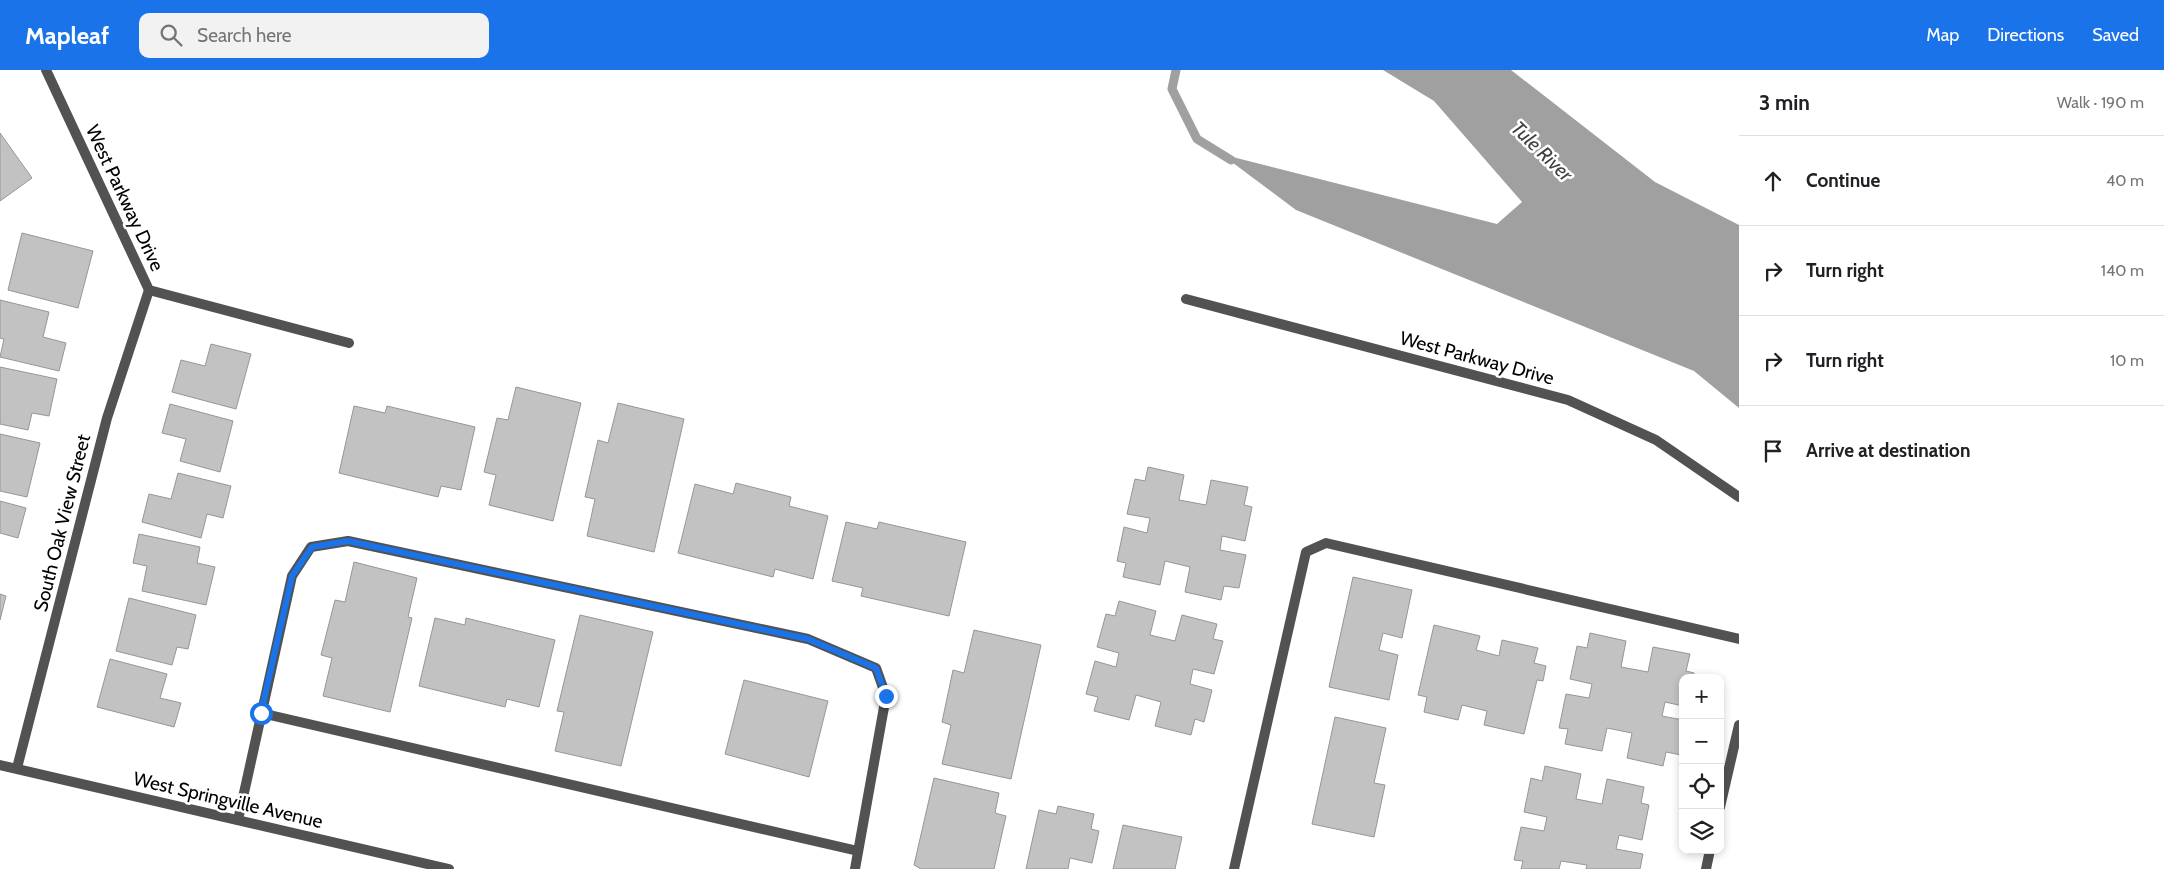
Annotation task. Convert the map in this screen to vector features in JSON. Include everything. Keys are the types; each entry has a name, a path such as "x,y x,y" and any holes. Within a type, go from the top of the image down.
{"street":[{"name":"West Parkway Drive","path":"46,70 149,290 349,343"},
{"name":"South Oak View Street","path":"16,768 107,418 149,290"},
{"name":"West Parkway Drive","path":"1186,299 1568,400 1656,440 1739,497"},
{"path":"238,820 292,576 312,547 348,541 808,639 876,668 886,696 855,869"},
{"path":"1234,869 1306,552 1326,543 1739,638"},
{"path":"261,713 858,850"},
{"path":"1724,790 1739,725"},
{"name":"West Springville Avenue","path":"0,764 449,869"},
{"path":"1706,869 1709,854"}],"water":[{"name":"Tule River","path":"1383,70 1511,70 1655,182 1739,225 1739,408 1694,371 1296,210 1221,154 1497,224 1522,202 1434,101"}],"building":[{"path":"0,133 32,178 0,201"},
{"path":"22,233 93,251 78,308 8,290"},
{"path":"0,300 49,312 43,337 66,343 59,371 0,357 4,339 0,338"},
{"path":"211,344 251,354 236,409 172,392 181,360 205,366"},
{"path":"0,367 57,379 49,416 32,413 28,430 0,424"},
{"path":"516,387 581,403 553,521 489,505 496,475 484,472 497,418 508,420"},
{"path":"618,403 684,419 654,552 587,536 595,499 585,497 598,440 608,443"},
{"path":"170,404 233,421 220,472 180,461 186,439 162,433"},
{"path":"354,406 385,413 387,406 475,427 461,490 441,486 438,497 339,473"},
{"path":"0,434 40,443 27,497 0,491"},
{"path":"1148,467 1184,475 1179,500 1206,505 1211,480 1248,487 1244,505 1252,507 1245,541 1222,536 1220,550 1246,555 1239,588 1224,586 1221,600 1185,592 1190,567 1165,561 1160,585 1123,577 1126,563 1117,561 1124,527 1147,533 1150,518 1127,514 1135,479 1145,481"},
{"path":"178,473 231,486 223,518 207,514 201,538 142,522 149,494 171,499"},
{"path":"736,483 791,497 789,506 828,516 813,579 775,569 773,577 678,553 695,484 733,494"},
{"path":"0,501 26,508 18,538 0,533"},
{"path":"846,522 877,529 879,522 966,542 949,616 861,596 863,588 832,581"},
{"path":"139,534 200,547 197,563 215,567 206,605 142,591 147,566 133,563"},
{"path":"354,562 417,578 408,617 412,618 390,712 323,696 332,658 321,655 335,600 345,602"},
{"path":"1353,577 1412,590 1402,638 1383,633 1379,650 1398,655 1389,700 1329,687"},
{"path":"0,594 6,596 0,620"},
{"path":"129,598 196,615 188,649 177,647 172,665 116,651"},
{"path":"1119,601 1156,611 1150,635 1175,641 1182,615 1217,624 1213,639 1223,641 1214,674 1193,669 1190,684 1212,690 1204,722 1195,719 1191,735 1155,726 1161,702 1136,695 1129,720 1094,711 1098,697 1086,694 1095,661 1116,667 1119,653 1097,647 1106,614 1115,616"},
{"path":"580,615 653,632 621,766 555,751 564,712 557,711"},
{"path":"435,618 465,625 466,618 555,640 539,707 507,699 505,707 419,686"},
{"path":"1434,625 1480,636 1476,650 1499,656 1502,640 1538,648 1534,663 1546,666 1543,681 1537,680 1524,734 1484,725 1487,711 1462,705 1458,720 1424,712 1427,697 1418,695"},
{"path":"974,630 1041,645 1011,779 942,764 951,725 942,722 953,670 964,673"},
{"path":"1590,633 1626,641 1621,667 1648,672 1653,647 1690,654 1686,671 1694,674 1679,674 1679,705 1665,702 1662,716 1679,719 1679,755 1666,752 1663,766 1627,758 1632,733 1607,728 1602,751 1565,744 1568,729 1559,728 1566,694 1589,698 1592,684 1570,679 1577,646 1587,648"},
{"path":"110,659 167,674 160,698 181,703 174,727 97,707"},
{"path":"744,680 828,701 809,777 725,754"},
{"path":"1335,717 1386,728 1374,783 1385,785 1374,837 1312,824"},
{"path":"1545,766 1581,774 1576,799 1602,804 1607,779 1644,787 1641,803 1649,805 1642,840 1619,835 1616,849 1643,854 1640,869 1586,869 1587,865 1561,861 1559,869 1521,869 1523,861 1514,860 1521,827 1544,831 1547,817 1524,812 1531,778 1542,781"},
{"path":"934,778 999,793 995,813 1006,816 994,869 921,869 914,865"},
{"path":"1058,806 1094,814 1091,829 1099,831 1092,863 1070,858 1068,869 1026,869 1039,810 1056,814"},
{"path":"1123,825 1182,837 1175,869 1113,869"}],"waterway":[{"path":"1176,70 1172,89 1197,139 1231,160"}],"route":[{"path":"261,713 292,576 312,547 348,541 808,639 876,668 886,696"}]}
